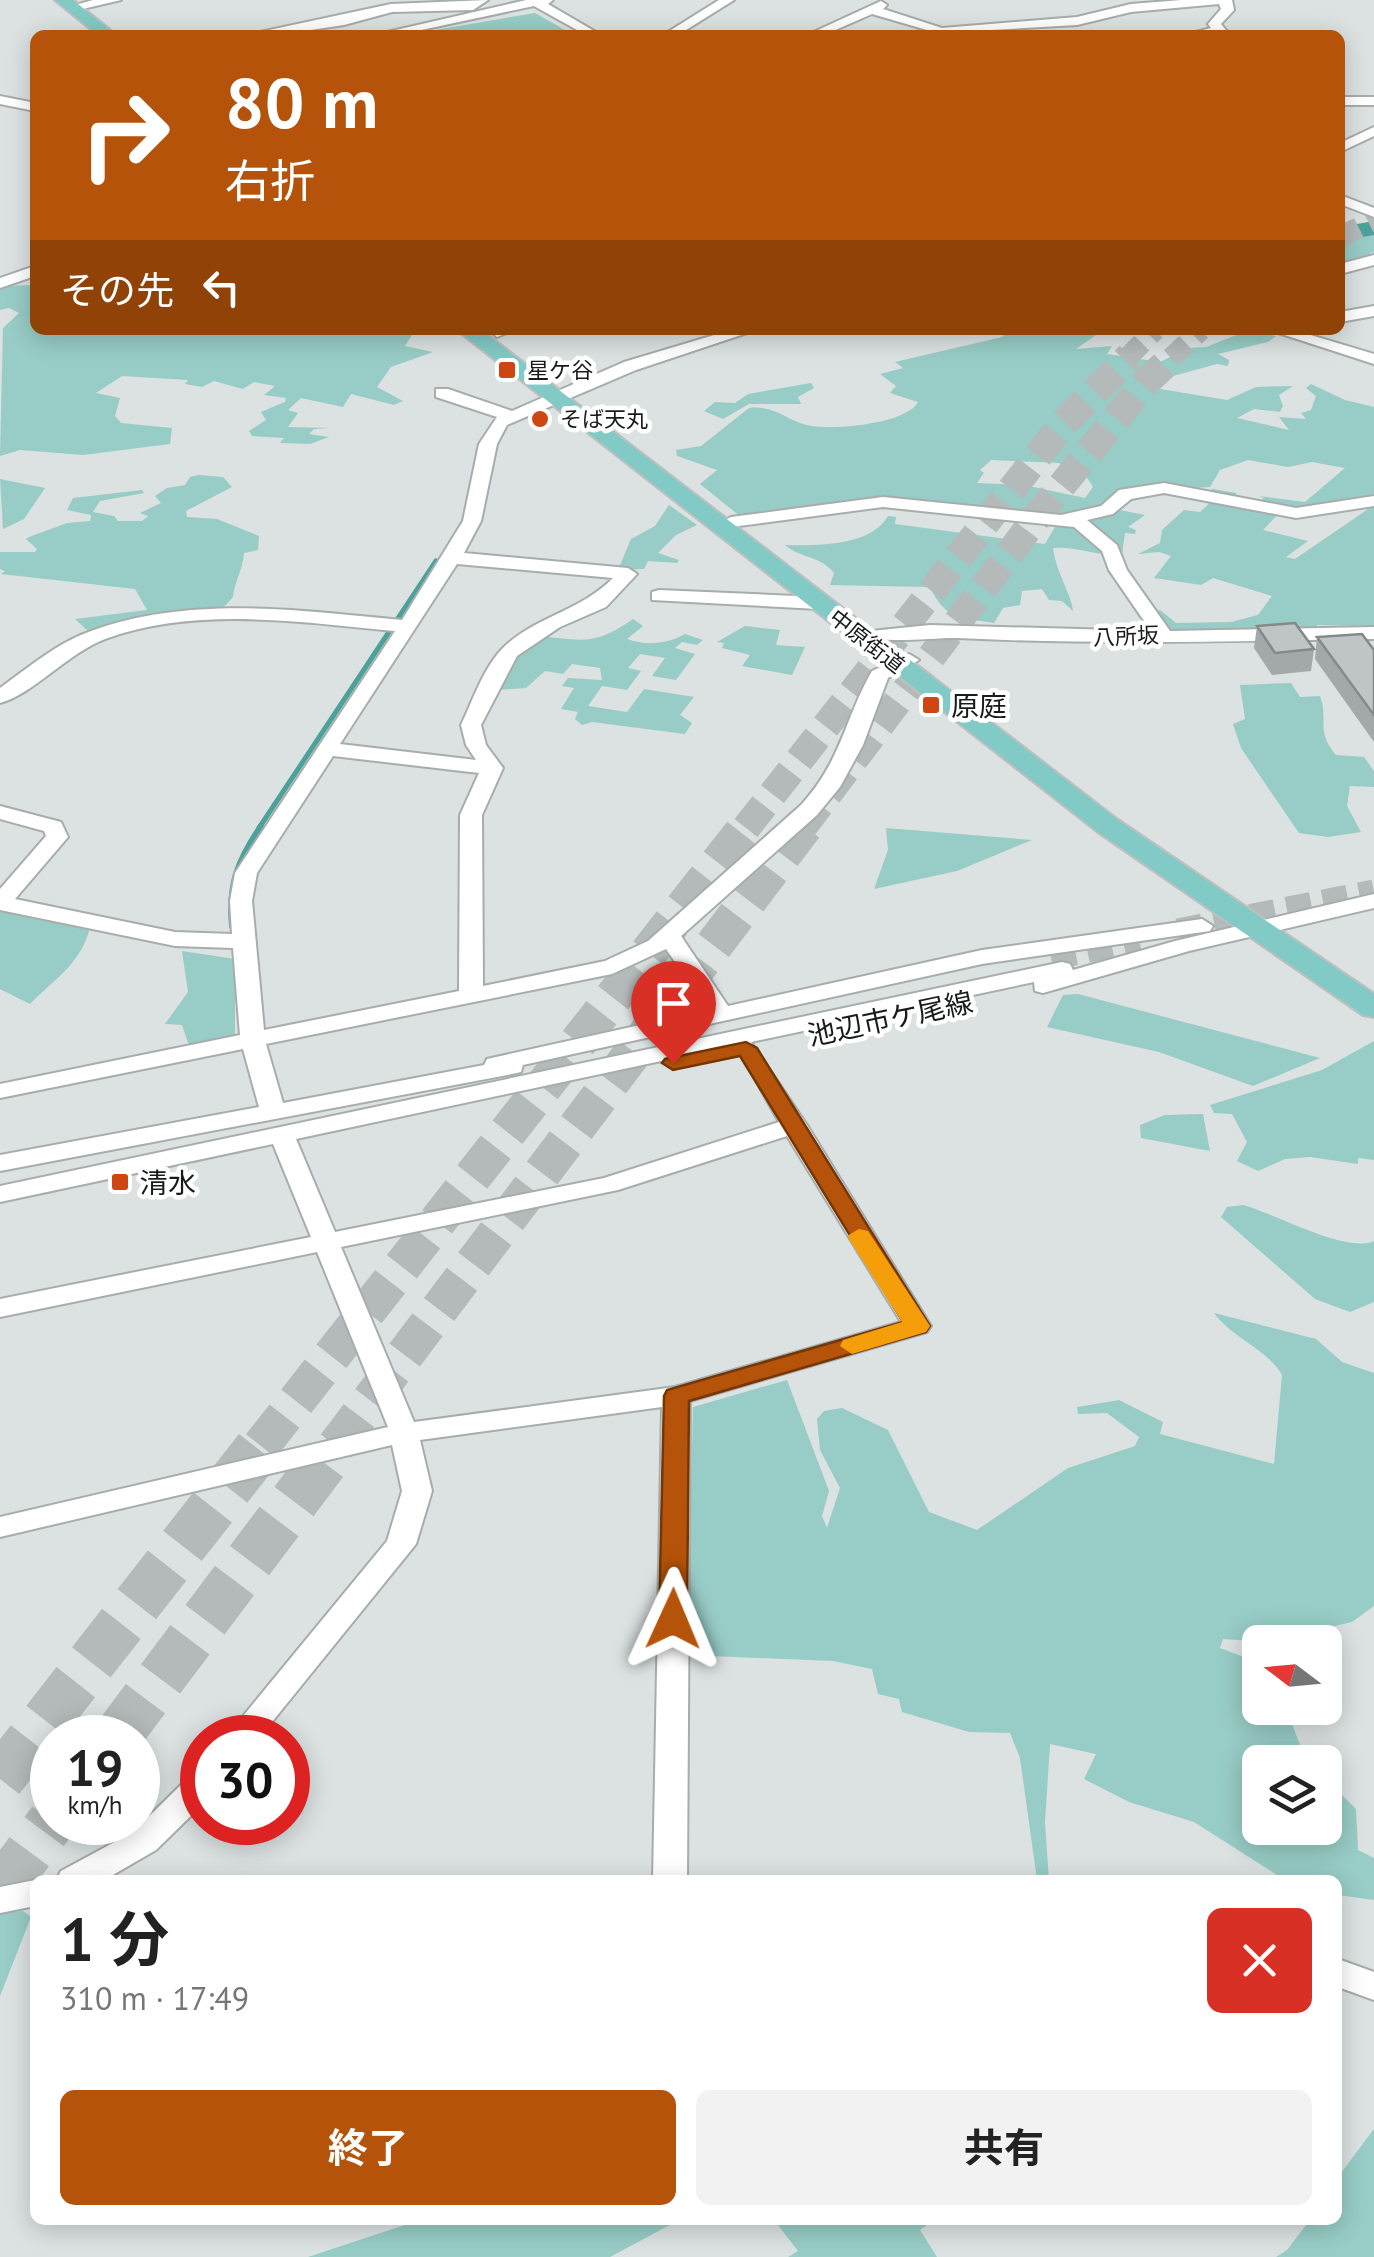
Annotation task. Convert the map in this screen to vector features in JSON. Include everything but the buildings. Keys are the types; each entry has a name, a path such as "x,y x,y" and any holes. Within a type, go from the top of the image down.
{"main road":[{"path":"68,4 102,30"},
{"name":"中原街道","path":"475,335 562,393 878,634 902,661"},
{"name":"中原街道","path":"503,335 562,393 818,603 902,661 1108,826 1374,986"},
{"name":"中原街道","path":"1264,920 1374,1008"}],"street":[{"path":"68,4 115,0"},
{"path":"286,30 391,8 473,6 482,0"},
{"path":"678,30 728,0"},
{"path":"824,30 896,0"},
{"path":"983,30 1077,21 1130,8 1224,0 1228,10 1214,24 1220,30"},
{"path":"404,30 539,2 587,30"},
{"path":"869,9 942,30"},
{"path":"334,23 344,30"},
{"path":"0,100 30,109"},
{"path":"1345,101 1374,101"},
{"path":"0,109 30,110"},
{"path":"1345,146 1370,137"},
{"path":"1345,200 1374,190"},
{"path":"1345,200 1374,212"},
{"path":"1345,268 1374,260"},
{"path":"0,284 30,273"},
{"path":"1345,315 1374,312"},
{"path":"274,1112 252,1042 241,901 246,873 452,558 472,522 493,430 511,416 562,393 679,348 729,335"},
{"path":"1298,335 1374,359"},
{"path":"442,394 511,416"},
{"path":"731,522 884,502 1066,518 1107,510 1125,494 1164,488 1296,513 1374,501"},
{"path":"1066,518 1098,534 1110,548 1118,570 1163,634"},
{"path":"452,558 628,574 599,603 553,622 510,652 472,725 476,745 492,768 488,786 471,815 470,996"},
{"path":"660,596 818,603"},
{"path":"0,696 94,636 193,618 242,612 406,626"},
{"name":"八所坂","path":"878,634 930,631 1082,638 1374,634"},
{"path":"0,1091 612,968 656,946 809,810 833,783 854,745 879,675 902,661"},
{"path":"0,669 28,676"},
{"path":"326,749 492,768"},
{"path":"0,812 53,827 57,837 0,903 175,939 246,942"},
{"name":"池辺市ケ尾線","path":"0,1163 1064,962 1264,920 1374,891"},
{"name":"池辺市ケ尾線","path":"0,1194 283,1137 1064,962 1374,901"},
{"path":"668,934 722,1014"},
{"name":"池辺市ケ尾線","path":"414,1086 550,1050 722,1014 1064,962"},
{"name":"池辺市ケ尾線","path":"400,1110 497,1102 746,1048 1064,962"},
{"path":"0,1526 404,1434 676,1396 917,1326 746,1048"},
{"path":"0,1308 609,1185 795,1125"},
{"path":"260,1715 401,1544 418,1491 404,1434 283,1137"},
{"path":"670,1875 676,1396"},
{"path":"83,1875 140,1848 180,1811"},
{"path":"0,1900 30,1894"},
{"path":"1342,1974 1374,1986"}],"shaded area":[{"path":"535,13 565,30 435,30"},
{"path":"1374,228 1374,252 1370,253 1374,258 1345,267 1345,234"},
{"path":"30,285 30,335 412,335 405,346 433,352 391,367 377,387 403,401 394,405 351,394 343,407 301,398 288,410 298,413 288,427 330,428 314,429 309,434 329,437 310,444 280,443 284,438 252,436 249,431 266,420 261,412 285,402 286,398 264,395 275,386 254,382 243,389 214,381 202,387 185,384 188,380 122,376 96,393 120,398 115,416 121,423 172,428 170,444 83,455 20,450 0,456 3,328 19,313 9,308 0,310 0,286"},
{"path":"1004,335 1096,335 1076,349 1112,346 1107,354 1160,362 1188,348 1206,347 1236,335 1276,336 1268,342 1218,354 1229,360 1228,366 1217,364 1155,381 1154,388 1227,400 1256,387 1293,386 1279,395 1283,406 1280,412 1254,409 1237,418 1289,430 1279,417 1306,419 1301,413 1311,410 1316,396 1306,388 1311,384 1345,400 1374,407 1374,499 1309,512 1260,501 1264,498 1259,496 1305,502 1345,468 1312,462 1288,467 1248,460 1220,470 1210,487 1149,491 1109,508 1145,515 1128,527 1136,530 1135,534 1125,533 1122,555 1053,548 1073,611 1062,601 1049,600 1042,589 1022,591 1020,605 1003,608 994,623 948,611 930,587 830,585 834,573 829,567 785,545 857,539 880,526 888,516 896,517 895,524 1045,544 1058,522 920,500 809,507 741,517 700,484 717,470 677,456 676,450 701,446 749,408 766,409 818,427 867,424 899,416 918,402 890,393 896,386 880,374 903,368 895,362","holes":["991,460 1059,463 1086,476 1093,487 1085,498 1024,485 977,483 984,473 980,470"]},
{"path":"811,383 814,388 798,397 801,404 749,404 723,419 704,411 715,402 735,403 748,394"},
{"path":"199,475 223,477 232,487 186,511 187,517 217,519 259,536 258,550 244,553 233,597 223,608 89,632 75,619 147,610 135,589 1,574 5,571 0,569 0,552 35,552 37,549 26,539 29,537 67,523 90,521 91,515 67,510 73,498 142,490 144,493 100,501 93,512 114,516 118,521 142,521 148,516 140,513 161,503 155,496"},
{"path":"0,479 45,488 24,519 3,529"},
{"path":"1213,489 1236,493 1237,497 1280,512 1263,530 1308,541 1286,557 1295,559 1374,505 1374,626 1317,625 1316,631 1174,639 1152,613 1160,610 1176,623 1231,622 1258,615 1272,596 1213,578 1201,585 1154,578 1171,556 1159,552 1138,554 1160,543 1162,530 1184,510 1200,512 1215,498 1202,494"},
{"path":"669,505 697,525 676,535 658,553 679,560 677,563 648,561 644,569 618,570 631,539 655,526"},
{"path":"633,619 643,626 627,639 664,642 685,634 703,640 697,645 682,642 675,648 695,654 676,680 652,676 665,658 640,654 628,668 641,671 627,690 602,686 588,706 627,712 644,689 694,697 680,715 692,723 685,734 592,722 582,725 575,719 578,712 561,709 574,688 562,686 568,678 602,680 600,668 572,664 563,674 545,671 526,688 497,690 519,652 541,636 589,639"},
{"path":"745,626 780,630 776,645 805,647 792,675 742,666 750,655 722,648 724,643 717,642"},
{"path":"1291,683 1300,697 1320,696 1324,732 1336,755 1364,757 1374,771 1374,787 1350,786 1347,806 1361,832 1328,837 1299,833 1241,748 1233,724 1245,719 1240,685"},
{"path":"886,828 1032,840 957,871 874,889 888,850"},
{"path":"0,911 90,927 74,961 30,1004 0,989"},
{"path":"182,951 235,959 235,1034 190,1048 182,1025 165,1024 188,992"},
{"path":"1078,994 1320,1058 1253,1086 1159,1052 1047,1027 1063,995"},
{"path":"1374,1041 1374,1160 1358,1158 1358,1164 1310,1157 1285,1159 1258,1171 1237,1161 1247,1142 1232,1114 1214,1113 1210,1105 1322,1070"},
{"path":"1203,1114 1210,1151 1141,1138 1140,1125 1165,1115"},
{"path":"1243,1205 1346,1242 1374,1241 1374,1302 1350,1312 1315,1299 1221,1217 1227,1207"},
{"path":"1214,1313 1316,1339 1342,1362 1374,1373 1374,1606 1352,1622 1339,1625 1242,1625 1242,1640 1223,1639 1220,1648 1242,1656 1242,1725 1292,1725 1300,1745 1242,1745 1242,1845 1342,1845 1342,1795 1356,1809 1358,1850 1374,1858 1374,1900 1342,1896 1342,1875 1277,1875 1194,1822 1129,1802 1084,1779 1096,1754 1050,1744 1045,1823 1049,1875 1036,1875 1020,1758 1010,1733 969,1732 902,1712 899,1699 878,1694 872,1669 833,1661 687,1655 693,1407 787,1380 829,1491 822,1516 827,1528 840,1488 820,1450 817,1419 824,1411 842,1408 888,1430 929,1512 977,1530 1068,1468 1135,1446 1139,1437 1107,1413 1078,1414 1077,1407 1119,1400 1163,1422 1160,1434 1274,1464 1282,1375 1267,1357"},
{"path":"23,1911 30,1920 0,1996 0,1913"},
{"path":"1374,2129 1374,2257 1276,2257 1287,2250 1306,2225 1342,2225 1342,2172"},
{"path":"405,2225 670,2225 610,2257 308,2257"},
{"path":"778,2225 927,2225 920,2230 937,2257 788,2257 798,2251"}],"waterway":[{"path":"1345,233 1374,228"},
{"path":"259,828 436,561"},
{"path":"232,926 236,873 261,826"}],"tunnel":[{"path":"1345,234 1374,220"},
{"path":"1127,358 1150,335"},
{"path":"1171,358 1196,335"},
{"path":"746,828 1063,424 1130,356"},
{"path":"802,828 1046,505 1146,382 1174,356"},
{"path":"261,1446 748,826"},
{"path":"336,1446 804,826"},
{"path":"1178,931 1374,892"},
{"path":"1051,958 1139,939"},
{"path":"0,1779 263,1443"},
{"path":"133,1715 338,1443"},
{"path":"0,1891 34,1845"}],"slow traffic":[{"path":"852,1346 917,1326 859,1236"}],"place":[{"name":"星ケ谷","path":"507,370"},
{"name":"そば天丸","path":"540,419"},
{"name":"原庭","path":"931,705"},
{"name":"清水","path":"120,1182"}],"route":[{"path":"673,1063 746,1048 917,1326 676,1396 673,1619"}]}
